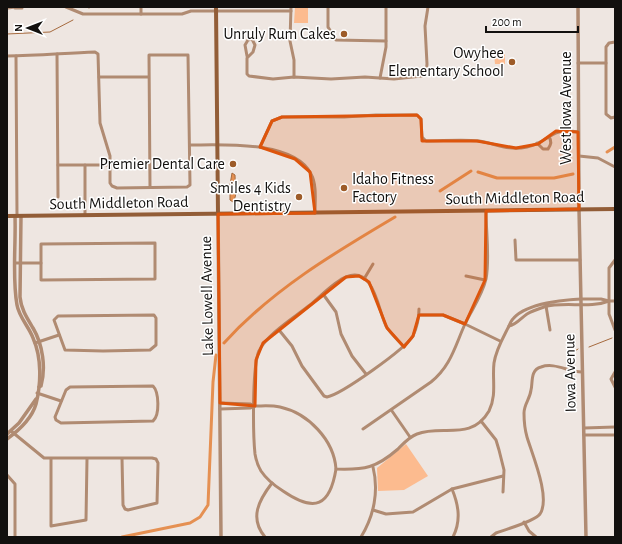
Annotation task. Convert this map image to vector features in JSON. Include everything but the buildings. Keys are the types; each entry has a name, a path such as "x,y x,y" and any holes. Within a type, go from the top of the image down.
{"main road":[{"name":"Lake Lowell Avenue","path":"216,9 218,214"},
{"name":"South Middleton Road","path":"7,216 486,211 615,208"}],"street":[{"path":"66,7 84,14 182,14 191,9 291,9 290,41 294,77"},
{"path":"141,7 141,14"},
{"path":"328,7 328,27 336,40 386,41"},
{"path":"380,78 386,41 386,7"},
{"path":"247,56 255,50 255,42 252,39 248,40 245,45 247,56 246,71 249,76 273,80 294,77 331,79 365,77 394,79 422,76 426,74 427,64 424,26 428,7"},
{"name":"West Iowa Avenue","path":"578,7 579,209"},
{"path":"8,8 22,8"},
{"path":"615,42 607,45 606,63 606,112 608,117 615,117"},
{"path":"7,56 47,56 95,52 98,54 100,123 107,146 112,186 117,188 150,187 190,185 188,55 149,55 150,187"},
{"path":"57,54 58,197"},
{"path":"7,439 12,432 27,420 36,403 40,368 37,343 17,306 18,216 16,56"},
{"path":"578,63 606,63"},
{"path":"99,77 148,77"},
{"path":"419,117 423,114"},
{"path":"260,147 272,121 282,117 344,118 376,115 417,115 421,119 422,137 424,140"},
{"path":"424,140 477,141 500,147 516,148 529,146 556,131 578,132"},
{"path":"537,142 543,149 548,149 551,139 549,136"},
{"path":"421,143 424,140"},
{"path":"190,145 260,147 285,154 304,165 310,172 314,181 315,213"},
{"path":"579,156 598,158 615,167"},
{"path":"58,165 110,165"},
{"path":"85,165 85,216"},
{"name":"Iowa Avenue","path":"579,209 586,537"},
{"path":"363,430 392,411 440,374 450,362 465,324 480,297 486,280 486,211"},
{"name":"Lake Lowell Avenue","path":"218,214 221,537"},
{"path":"515,240 516,260 580,260"},
{"path":"155,243 155,279 41,280 41,263 41,244 155,243"},
{"path":"615,260 609,268 609,314 615,330"},
{"path":"18,263 41,263"},
{"path":"364,279 373,264"},
{"path":"220,403 250,404 255,406 282,407 310,422 328,442 333,450 336,469 332,490 327,497 317,503 300,502 272,483 261,471 255,455 255,406 255,366 259,351 263,344 323,294 346,277 359,276 369,282 377,296 381,315 388,328 404,346"},
{"path":"466,276 486,280"},
{"path":"323,294 336,312 341,334 352,356 366,374"},
{"path":"336,469 363,469 373,467 384,460 410,437 428,431 460,431 472,427 481,421 488,412 494,398 494,365 500,342 511,322 526,312 546,305 581,299 615,301"},
{"path":"546,305 602,303 609,301"},
{"path":"546,305 550,330"},
{"path":"279,330 292,346 302,366 324,396 327,397 366,374 404,346 412,336 419,315 419,309"},
{"path":"154,315 156,325 156,346 154,348 103,351 65,350 59,335 55,318 58,316 154,315"},
{"path":"419,315 443,315 465,324 500,342"},
{"path":"37,343 59,335"},
{"path":"491,537 496,533 537,517 543,506 543,495 534,457 526,436 524,412 531,390 533,373 536,369 546,366 558,367 573,372 582,372"},
{"path":"615,372 611,379 615,387"},
{"path":"150,386 155,387 157,415 155,420 150,422 68,423 56,420 55,414 61,401 68,388 150,386"},
{"path":"37,393 61,401"},
{"path":"220,409 250,408 255,406"},
{"path":"392,411 410,437"},
{"path":"481,421 496,440 504,470 503,492"},
{"path":"584,428 615,428"},
{"path":"7,434 12,432"},
{"path":"12,432 44,458 87,459 122,458 152,458 156,459 158,464 157,503 128,510 125,509 123,505 122,458"},
{"path":"584,435 615,435"},
{"path":"51,458 51,526 86,520 87,459"},
{"path":"361,537 373,510 376,492 376,479 373,467"},
{"path":"7,475 15,484 15,537"},
{"path":"373,510 386,514 413,512 452,489 503,476"},
{"path":"265,537 259,527 256,514 262,496 272,483"},
{"path":"452,489 458,509 457,524 453,537"},
{"path":"524,522 529,532 536,537"}],"highlighted area":[{"path":"417,115 421,119 422,141 477,141 516,148 538,144 556,131 578,132 579,209 486,211 485,280 465,324 443,315 419,315 413,336 404,347 387,328 369,282 359,276 346,277 263,343 256,360 255,406 220,403 218,214 315,213 310,172 295,159 260,147 272,121 282,117"}],"shaded area":[{"path":"295,7 308,7 308,23 294,23"},
{"path":"494,54 505,54 505,64 495,64"},
{"path":"232,173 235,175 236,189 235,199 233,202 230,200"},
{"path":"406,444 428,476 404,490 378,491 377,468"}],"waterway":[{"path":"7,34 50,32 73,20"},
{"path":"607,152 615,147"},
{"path":"440,191 471,171"},
{"path":"478,172 497,178 554,178 573,174"},
{"path":"224,343 262,306 283,289 349,244 395,217"},
{"path":"589,347 612,338"},
{"path":"122,537 190,523 200,517 208,505 213,382 216,355"}],"place":[{"name":"Unruly Rum Cakes","path":"344,34"},
{"name":"Owyhee Elementary School","path":"512,62"},
{"name":"Premier Dental Care","path":"233,164"},
{"name":"Idaho Fitness Factory","path":"344,188"},
{"name":"Smiles 4 Kids Dentistry","path":"299,197"}]}
